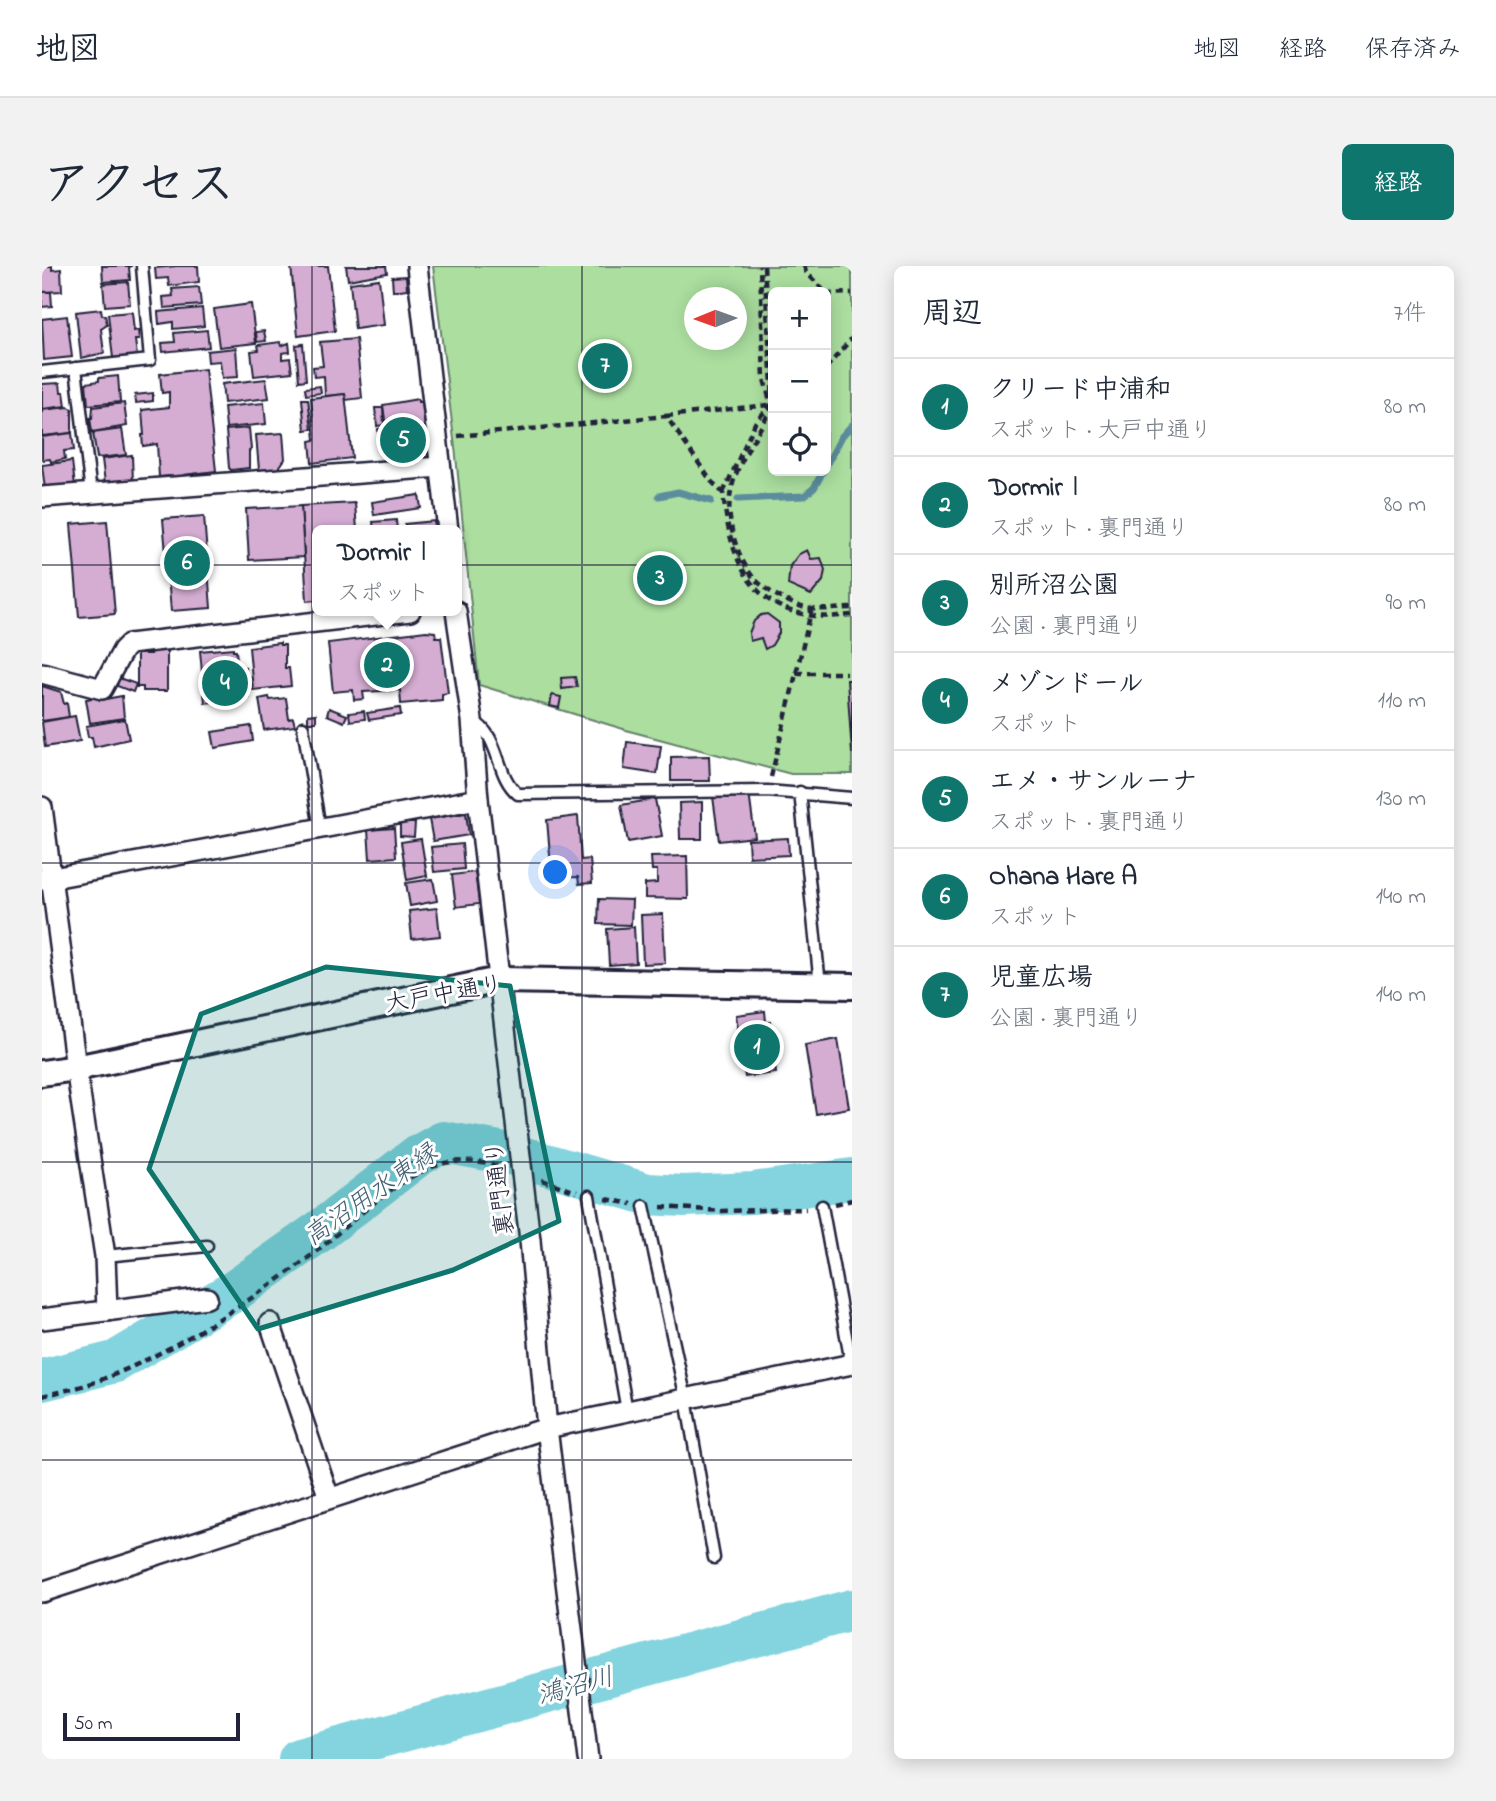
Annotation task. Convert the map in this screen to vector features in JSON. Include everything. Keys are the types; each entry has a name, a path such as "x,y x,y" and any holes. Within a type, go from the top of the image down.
{"street":[{"path":"417,266 447,525"},
{"path":"42,497 440,467"},
{"path":"42,673 102,689 129,644 367,616"},
{"name":"裏門通り","path":"457,616 472,720 478,799 530,1240 548,1428 588,1759"},
{"path":"47,879 478,799"},
{"path":"42,807 47,879 105,1256 107,1311"},
{"name":"大戸中通り","path":"42,1073 499,980 852,986"},
{"path":"42,1319 207,1298"},
{"path":"270,1322 329,1497"},
{"path":"42,1592 548,1428 852,1366"}],"lane":[{"path":"42,372 150,360 142,266"},
{"path":"76,368 90,493"},
{"path":"472,720 485,728 509,782 518,794 767,791 852,798"},
{"path":"303,727 320,828"},
{"path":"800,792 820,985"},
{"path":"589,1196 627,1412"},
{"path":"644,1206 685,1399 714,1558"},
{"path":"822,1206 852,1366"},
{"path":"105,1256 207,1246"}],"path":[{"path":"762,266 764,379 768,390"},
{"path":"804,266 820,287"},
{"path":"831,294 852,293"},
{"path":"764,304 768,304"},
{"path":"831,362 852,338"},
{"path":"436,438 768,404"},
{"path":"768,408 756,421 723,493 727,527 736,557 755,590 792,612 811,616 852,615"},
{"path":"768,413 736,474 731,491 729,510 732,532 741,555 754,578 768,590 800,606 852,608"},
{"path":"666,416 711,481 723,493"},
{"path":"767,791 812,608"},
{"path":"796,673 846,673"},
{"path":"42,1396 106,1378 192,1336 301,1264 391,1191 436,1165 456,1161 479,1162 507,1169"}],"highlighted area":[{"path":"326,967 510,986 559,1221 453,1270 258,1329 149,1169 201,1014"}],"green space":[{"path":"433,266 852,266 852,774 791,774 633,732 479,685 456,456"}],"building":[{"path":"42,266 52,266 52,270 61,269 62,291 42,292"},
{"path":"102,266 132,266 129,267 130,280 103,282"},
{"path":"198,266 199,282 169,286 168,278 156,279 155,268"},
{"path":"291,266 328,266 335,331 298,336"},
{"path":"346,266 386,266 387,273 348,280"},
{"path":"406,276 407,289 393,291 392,277"},
{"path":"379,279 384,325 355,329 350,283"},
{"path":"128,282 130,304 105,306 103,284"},
{"path":"199,287 201,305 164,308 163,297 173,296 172,289"},
{"path":"42,292 51,292 52,306 42,307"},
{"path":"251,304 256,343 219,347 214,309"},
{"path":"202,308 204,326 173,329 173,322 159,324 158,312"},
{"path":"101,309 107,325 101,329 104,353 81,358 76,312"},
{"path":"132,312 134,331 138,330 139,340 135,340 137,356 113,358 108,314"},
{"path":"67,316 72,357 44,360 42,319"},
{"path":"207,330 209,347 163,352 162,343 175,342 174,333"},
{"path":"264,331 266,341 257,342 256,332"},
{"path":"356,339 362,398 346,400 345,394 325,396 324,376 314,377 313,367 323,366 320,342"},
{"path":"280,342 281,346 289,343 290,352 282,353 282,359 290,358 292,372 254,376 251,351 259,350 258,345"},
{"path":"303,344 306,380 299,381 296,345"},
{"path":"236,348 238,377 222,378 220,361 208,362 207,351"},
{"path":"205,369 216,471 184,475 184,478 159,477 157,444 143,446 142,410 169,407 169,392 162,393 160,374"},
{"path":"118,376 120,402 88,405 86,383 99,381 99,378"},
{"path":"266,379 269,398 224,403 222,384"},
{"path":"60,383 66,406 42,409 42,384"},
{"path":"320,386 321,393 306,395 305,388"},
{"path":"153,393 153,401 136,403 135,395"},
{"path":"345,394 352,458 312,463 310,441 315,440 311,398"},
{"path":"302,399 308,399 312,429 305,430"},
{"path":"418,399 418,402 422,402 428,454 394,460 389,458 388,451 381,452 378,429 386,428 383,405"},
{"path":"124,403 127,426 92,432 90,418 93,407"},
{"path":"264,403 266,424 226,428 224,407"},
{"path":"375,408 383,408 384,425 377,426"},
{"path":"72,409 72,433 42,436 42,410"},
{"path":"249,428 249,468 231,470 226,430"},
{"path":"122,429 126,455 97,458 93,433"},
{"path":"72,433 74,450 64,451 65,459 51,462 50,459 42,460 42,437"},
{"path":"283,433 285,459 278,469 259,470 256,435"},
{"path":"132,455 133,482 105,483 102,459"},
{"path":"72,461 75,486 45,489 42,465"},
{"path":"419,495 421,508 374,515 372,502"},
{"path":"355,503 357,525 312,525 312,600 307,601 301,506"},
{"path":"301,506 304,557 249,560 246,509"},
{"path":"204,516 211,608 171,611 163,519"},
{"path":"396,520 396,525 373,525 373,522"},
{"path":"107,521 115,614 79,617 71,524"},
{"path":"434,521 434,525 405,525"},
{"path":"807,550 811,559 821,558 825,570 823,581 811,595 788,585 790,566 799,554"},
{"path":"767,614 779,623 779,633 772,645 765,649 761,638 750,641 749,633 754,621"},
{"path":"435,632 436,637 441,637 448,693 442,694 442,700 401,704 400,690 363,692 364,699 354,700 353,690 333,692 328,643"},
{"path":"280,643 285,645 285,668 289,668 291,686 253,690 249,647"},
{"path":"233,648 233,651 236,651 238,668 245,667 248,698 205,703 200,651"},
{"path":"150,651 167,651 167,691 143,691 143,687 137,687 137,654 150,654"},
{"path":"575,677 577,687 562,689 561,678"},
{"path":"119,678 136,684 133,692 117,686"},
{"path":"847,680 852,680 852,754"},
{"path":"42,686 61,692 64,704 67,703 69,717 42,721"},
{"path":"552,695 561,697 559,708 550,706"},
{"path":"122,696 124,718 90,723 86,699 100,697 100,700"},
{"path":"269,697 270,700 286,698 289,719 293,718 295,726 264,730 259,699"},
{"path":"329,708 347,715 344,722 327,715"},
{"path":"400,708 401,715 369,720 367,713"},
{"path":"364,711 365,719 350,721 349,713"},
{"path":"316,714 316,722 308,722 308,715"},
{"path":"75,716 80,741 45,747 42,722"},
{"path":"125,719 129,739 94,747 86,726"},
{"path":"251,726 253,741 215,748 212,732"},
{"path":"627,742 661,746 657,774 624,769"},
{"path":"709,756 710,781 671,781 671,757"},
{"path":"749,793 755,837 719,841 713,797"},
{"path":"655,799 662,836 628,842 621,805"},
{"path":"702,802 702,839 680,839 679,803"},
{"path":"466,813 469,835 433,841 429,819"},
{"path":"578,816 581,860 590,859 592,883 579,884 578,877 552,878 547,820"},
{"path":"400,823 415,823 414,837 400,836"},
{"path":"394,828 396,857 370,859 368,830"},
{"path":"788,838 789,855 749,857 748,840"},
{"path":"421,839 427,876 407,880 401,842"},
{"path":"462,844 464,869 434,872 431,847"},
{"path":"687,856 688,899 645,898 645,884 657,883 657,870 652,870 651,857"},
{"path":"475,872 479,904 456,907 452,875"},
{"path":"433,879 437,901 410,906 406,883"},
{"path":"599,899 632,900 631,925 598,924"},
{"path":"437,908 440,936 412,939 409,911"},
{"path":"663,914 665,963 643,964 641,915"},
{"path":"634,927 636,963 609,965 607,929"},
{"path":"765,1011 766,1022 770,1022 776,1073 745,1077 736,1015"},
{"path":"838,1039 849,1108 816,1114 805,1045"}],"waterway":[{"path":"831,457 842,436 852,425"},
{"path":"738,499 804,496 814,488 820,476"},
{"path":"659,496 678,492 711,501"},
{"name":"高沼用水東縁","path":"42,1380 115,1362 236,1290 320,1231 416,1157 443,1142 511,1154 647,1194 684,1196 753,1193 852,1179"},
{"name":"鴻沼川","path":"299,1759 852,1610"}],"place":[{"name":"児童広場","path":"605,366"},
{"name":"エメ・サンルーナ","path":"403,440"},
{"name":"Ohana Hare A","path":"187,563"},
{"name":"別所沼公園","path":"660,578"},
{"name":"DormirⅠ","path":"387,665"},
{"name":"メゾンドール","path":"225,683"},
{"name":"クリード中浦和","path":"757,1047"}]}
